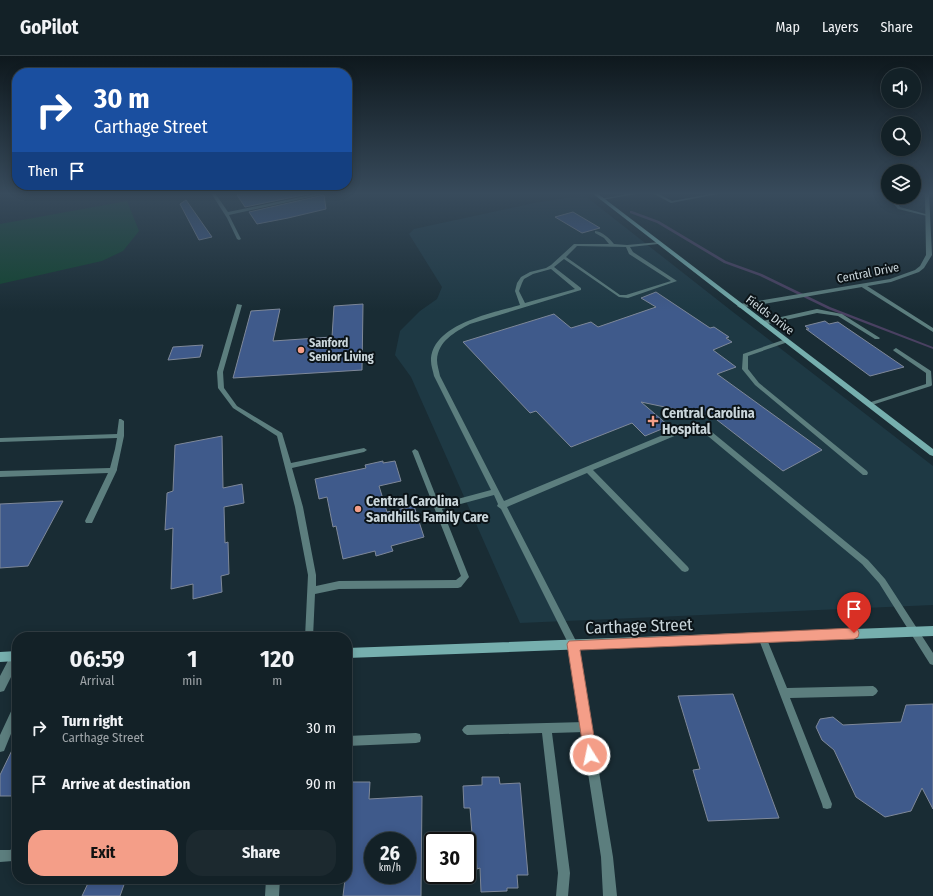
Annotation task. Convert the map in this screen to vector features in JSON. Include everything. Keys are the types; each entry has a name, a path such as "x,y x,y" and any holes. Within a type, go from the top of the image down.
{"street":[{"path":"235,232 239,239"},
{"name":"Fields Drive","path":"644,232 933,453"},
{"name":"Central Drive","path":"740,306 902,277 917,271 930,260 931,241"},
{"name":"Carthage Street","path":"352,654 933,631"},
{"path":"573,644 585,727 607,857 610,896"},
{"path":"0,657 12,656"},
{"path":"0,687 12,664"},
{"path":"272,896 273,884"}],"lane":[{"path":"596,232 606,237 612,246"},
{"path":"523,305 517,290 521,280 533,271 551,267 576,245 627,246 658,244"},
{"path":"563,257 619,296 626,297 675,281 631,253 627,246"},
{"path":"551,267 579,289 467,322 458,327 438,345 433,360 437,376 494,492 573,644"},
{"path":"862,285 933,330"},
{"path":"239,305 220,372 221,388 235,407 280,436 299,507 312,575 309,632"},
{"path":"763,323 817,311 840,315 877,338"},
{"path":"786,341 745,355 746,368 757,384 865,473"},
{"path":"870,404 929,385 928,372 896,350"},
{"path":"88,520 114,470 121,436 121,421"},
{"path":"501,506 696,425 705,430 865,562 882,581 933,661"},
{"path":"0,440 121,436"},
{"path":"288,466 364,450"},
{"path":"311,591 339,585 458,584 465,577 415,451"},
{"path":"588,469 685,570"},
{"path":"0,474 114,470"},
{"path":"437,507 494,492"},
{"path":"762,637 827,804"},
{"path":"784,693 874,691"},
{"path":"0,747 12,719"},
{"path":"467,730 585,727"},
{"path":"546,728 564,872 562,896"},
{"path":"352,741 416,738"},
{"path":"0,856 12,855"}],"shaded area":[{"name":"Central Carolina Hospital","path":"411,232 631,232 933,466 933,605 520,623 411,377 395,355 400,331 420,311 437,299 442,287 409,234"}],"green space":[{"path":"0,232 138,232 123,251 102,261 0,284"}],"building":[{"path":"195,232 209,232 212,237 199,240"},
{"path":"656,292 710,328 714,327 729,337 726,338 732,342 713,350 736,367 717,374 822,450 783,471 708,413 703,415 641,402 669,426 645,436 632,423 571,447 536,411 530,413 463,342 554,314 571,328 591,322 598,327 656,307 641,298"},
{"name":"Sanford Senior Living","path":"363,304 362,370 233,378 251,311 280,309 273,341 332,337 334,306"},
{"path":"825,321 829,324 838,322 904,367 870,376 806,329 809,329 805,326"},
{"path":"203,345 200,357 168,360 173,347"},
{"path":"222,436 223,488 242,484 244,503 224,507 225,543 228,542 229,574 221,576 222,592 193,599 193,584 171,589 173,528 165,530 167,493 173,491 175,445"},
{"name":"Central Carolina Sandhills Family Care","path":"383,461 383,463 395,461 401,481 379,486 387,512 414,506 424,537 391,546 393,551 376,556 375,551 343,559 336,526 333,527 327,497 319,499 315,479 366,468 365,465"},
{"path":"63,501 28,566 0,568 0,504"},
{"path":"733,694 779,818 708,821 693,770 700,769 678,696"},
{"path":"933,704 933,809 922,788 911,811 885,817 856,797 834,750 822,740 816,727 820,719 833,717 843,725 901,722 906,705"},
{"path":"12,750 12,796 0,796 0,775"},
{"path":"482,777 499,777 500,784 520,783 528,875 517,875 518,888 507,888 507,891 481,892 480,868 477,869 476,832 472,832 470,808 464,808 463,786 482,785"},
{"path":"352,782 370,782 369,799 422,796 421,896 343,896 344,884 352,884"},
{"path":"88,884 124,884 120,896 82,896"}],"waterway":[{"path":"675,232 725,262 761,275 829,308 933,348"}],"place":[{"name":"Sanford Senior Living","path":"301,350"},
{"name":"Central Carolina Hospital","path":"653,421"},
{"name":"Central Carolina Sandhills Family Care","path":"358,509"}],"route":[{"path":"590,755 573,644 854,633"}]}
